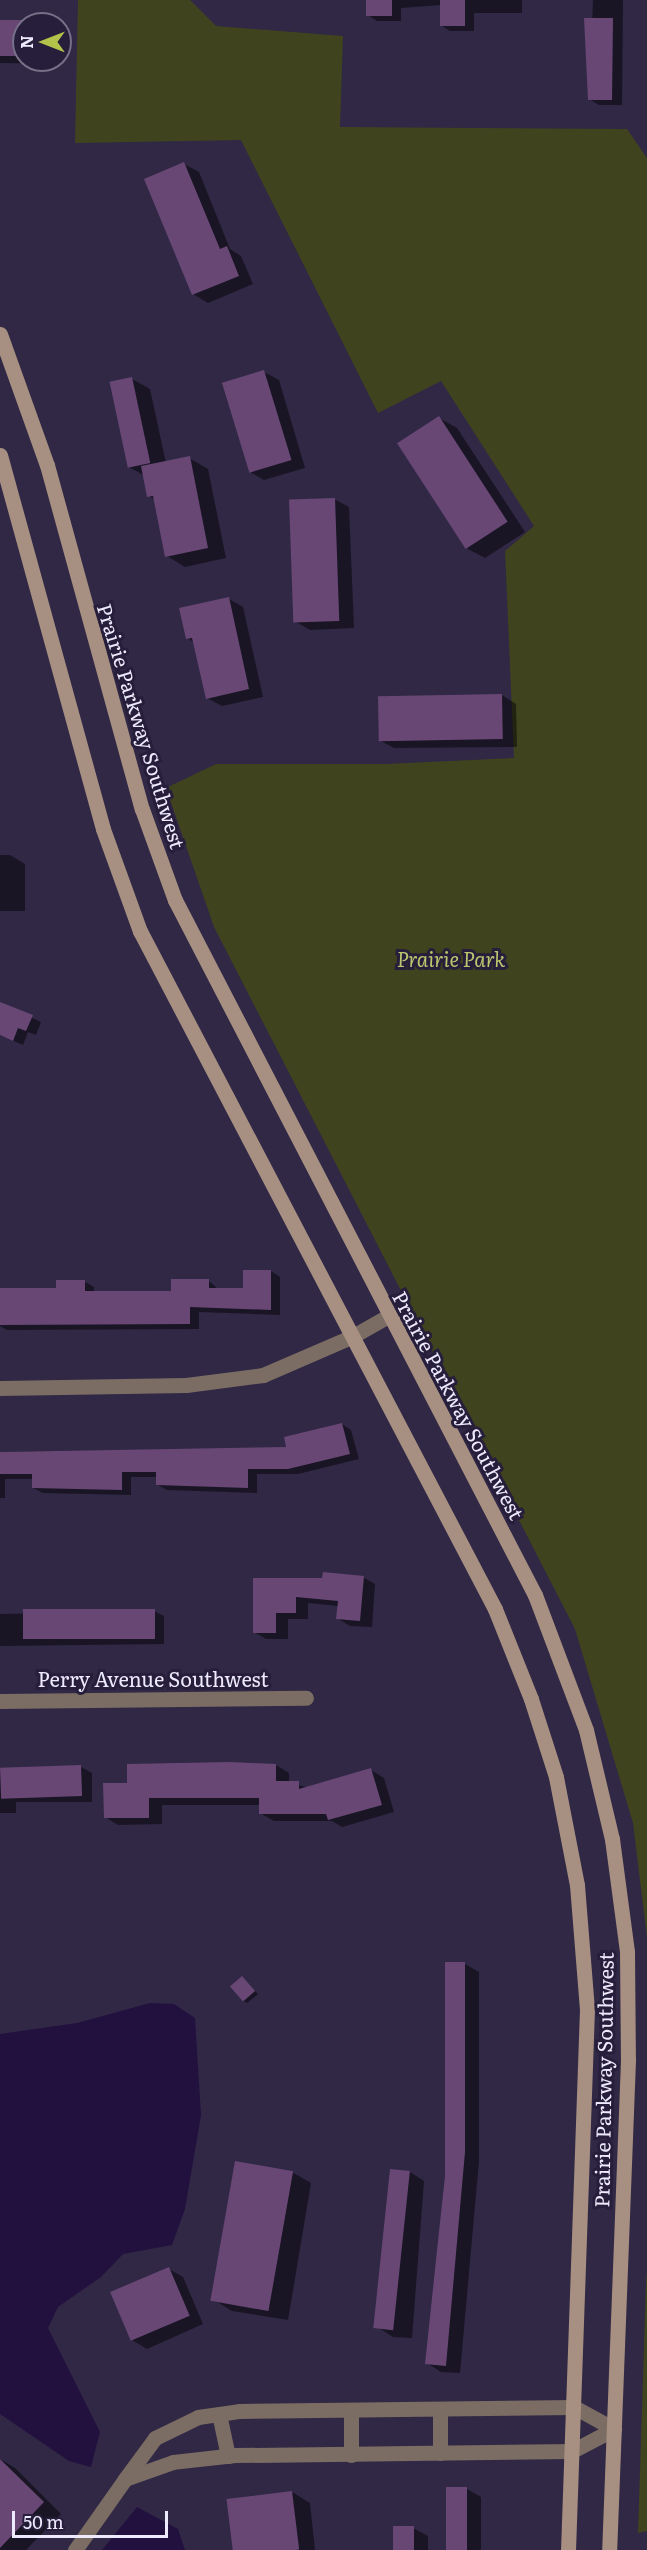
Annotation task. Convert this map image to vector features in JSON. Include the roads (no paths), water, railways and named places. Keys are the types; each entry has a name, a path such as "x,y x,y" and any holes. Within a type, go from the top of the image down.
{"street":[{"name":"Prairie Parkway Southwest","path":"0,334 47,465 141,809 175,900 388,1316 535,1595 585,1730 612,1839 627,1952 628,2060 609,2550"},
{"name":"Prairie Parkway Southwest","path":"0,455 102,829 140,931 495,1609 531,1699 556,1777 577,1885 587,2009 568,2550"},
{"path":"0,1388 186,1385 263,1375 352,1336 388,1316"},
{"name":"Perry Avenue Southwest","path":"0,1701 306,1698"},
{"path":"75,2550 155,2438 198,2417 219,2414 351,2410 574,2408 614,2429"},
{"path":"351,2410 351,2455"},
{"path":"440,2410 440,2453"},
{"path":"219,2414 228,2456"},
{"path":"125,2479 173,2462 228,2456 572,2451 614,2429"}],"park label":[{"name":"Prairie Park","path":"451,958"}]}
